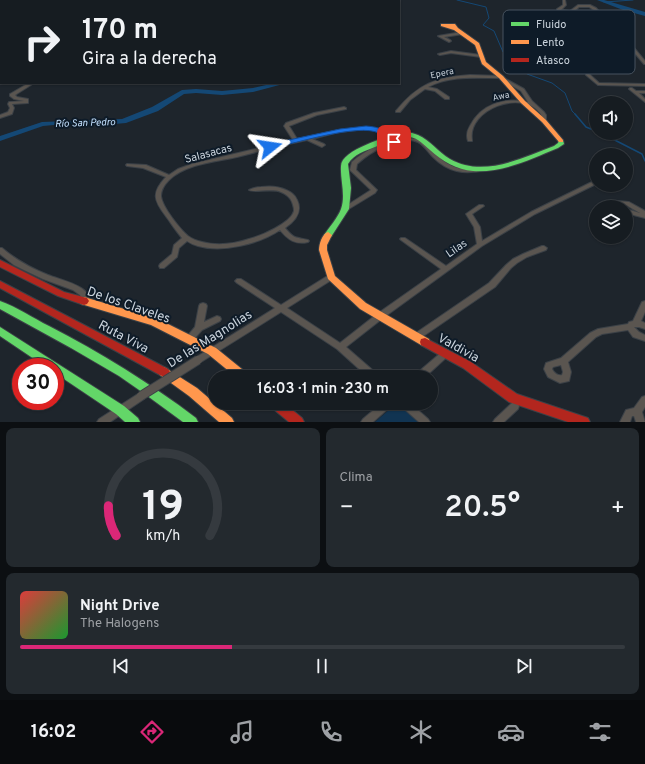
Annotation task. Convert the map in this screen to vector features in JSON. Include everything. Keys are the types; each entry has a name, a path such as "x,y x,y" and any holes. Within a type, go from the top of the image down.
{"main road":[{"path":"331,277 323,250 324,239 345,209 347,188 344,164 345,161 355,153 397,136 410,135 420,137 428,147 457,165 482,169 556,148 561,144 561,141 544,121 522,102 502,78 484,63 477,44 459,31"},
{"name":"De los Claveles","path":"0,263 61,294 154,322 212,351 235,370"},
{"name":"Valdivia","path":"331,277 351,296 380,316 481,374 513,398 584,422"},
{"name":"Ruta Viva","path":"0,284 156,367 192,392 228,422"},
{"path":"0,305 105,361 150,390 192,422"},
{"path":"0,331 41,358"},
{"path":"64,373 120,410 134,422"},
{"path":"283,410 298,422"}],"street":[{"path":"558,10 565,5 564,0"},
{"path":"574,10 578,6 582,5 596,8 597,10"},
{"path":"449,41 440,36 459,31"},
{"path":"635,51 645,63"},
{"path":"440,54 451,52 481,56"},
{"path":"587,74 597,83 645,85"},
{"name":"Epera","path":"398,111 409,97 423,87 434,82 453,78 502,78"},
{"path":"502,78 523,90 532,104 542,112 544,115 544,121"},
{"path":"0,117 10,113 12,108 11,103 26,102 26,100 16,98 12,95 30,84"},
{"path":"12,92 18,85"},
{"path":"423,87 436,90 447,98"},
{"path":"645,92 633,91 645,101"},
{"name":"Awa","path":"470,140 469,132 482,112 500,103 522,102 532,104"},
{"path":"295,140 286,126 288,124 316,114 344,108"},
{"name":"Salasacas","path":"169,177 194,165 295,140 346,130 366,128 410,135"},
{"path":"377,129 383,134 385,142"},
{"path":"307,138 322,145"},
{"path":"345,209 374,190 353,170 354,163 366,154 385,142 411,139 428,147"},
{"path":"129,165 144,166 169,177 161,186 158,198 160,204 186,238 197,244 214,247 228,247 243,243 281,227 296,215 297,207 295,200 290,194 275,189 265,188 252,190"},
{"name":"Lilas","path":"340,347 380,316 480,245 533,213 589,185"},
{"path":"480,245 477,227 469,214 481,206"},
{"path":"633,206 645,213"},
{"path":"633,213 645,216"},
{"path":"281,227 292,239 297,242 306,241"},
{"path":"162,266 175,255 176,246 186,238"},
{"path":"403,239 445,269"},
{"path":"416,337 492,285 513,262 521,257 544,248"},
{"path":"0,250 7,257 23,266 76,288 83,293 87,302"},
{"name":"De las Magnolias","path":"102,422 331,277"},
{"path":"239,281 340,347 366,370"},
{"path":"645,304 633,325 632,332 645,338"},
{"path":"199,328 203,306"},
{"path":"189,339 199,328 217,319"},
{"path":"564,361 601,331 633,325 645,326"},
{"path":"427,370 446,354"},
{"path":"625,422 629,413 637,411 645,400"},
{"path":"498,422 515,406"},
{"path":"366,422 380,410"},
{"path":"412,410 425,422"},
{"path":"637,411 641,422"}],"shaded area":[{"path":"389,410 405,410 419,422 375,422"}],"waterway":[{"path":"457,0 486,7 489,18 483,25 494,31 503,52"},
{"name":"Río San Pedro","path":"599,0 629,10"},
{"path":"604,2 633,0"},
{"name":"Río San Pedro","path":"635,12 645,14"},
{"path":"527,74 552,83 565,93 572,111 575,114"},
{"name":"Río San Pedro","path":"0,139 42,124 64,122 103,123 123,121 155,109 182,92 196,91 222,93 253,90 280,84"},
{"path":"575,114 586,127 589,128"},
{"path":"615,140 642,154 645,161"}],"traffic: fast":[{"path":"328,235 345,209 347,188 344,164 346,160 356,152 386,139 402,135 416,136 448,160 457,165 473,169 494,168 516,162 556,147 561,144 561,141"},
{"path":"0,305 75,345 123,373 147,388 192,422"},
{"path":"0,331 41,358"},
{"path":"64,373 120,410 134,422"}],"traffic: slow":[{"path":"456,29 443,25 453,25 456,29 477,44 484,63 501,77 523,102 544,121 561,141"},
{"path":"328,235 323,245 323,250 331,277 363,306 425,342"},
{"path":"84,301 154,322 212,351 235,370"},
{"path":"164,372 193,392 228,422"}],"traffic: jam":[{"path":"0,263 61,294 84,301"},
{"path":"0,284 164,372"},
{"path":"425,342 467,365 513,398 584,422"},
{"path":"283,410 298,422"}],"route":[{"path":"270,147 295,140 340,131 366,128 377,129 381,132 384,136 386,144 394,142"}]}
